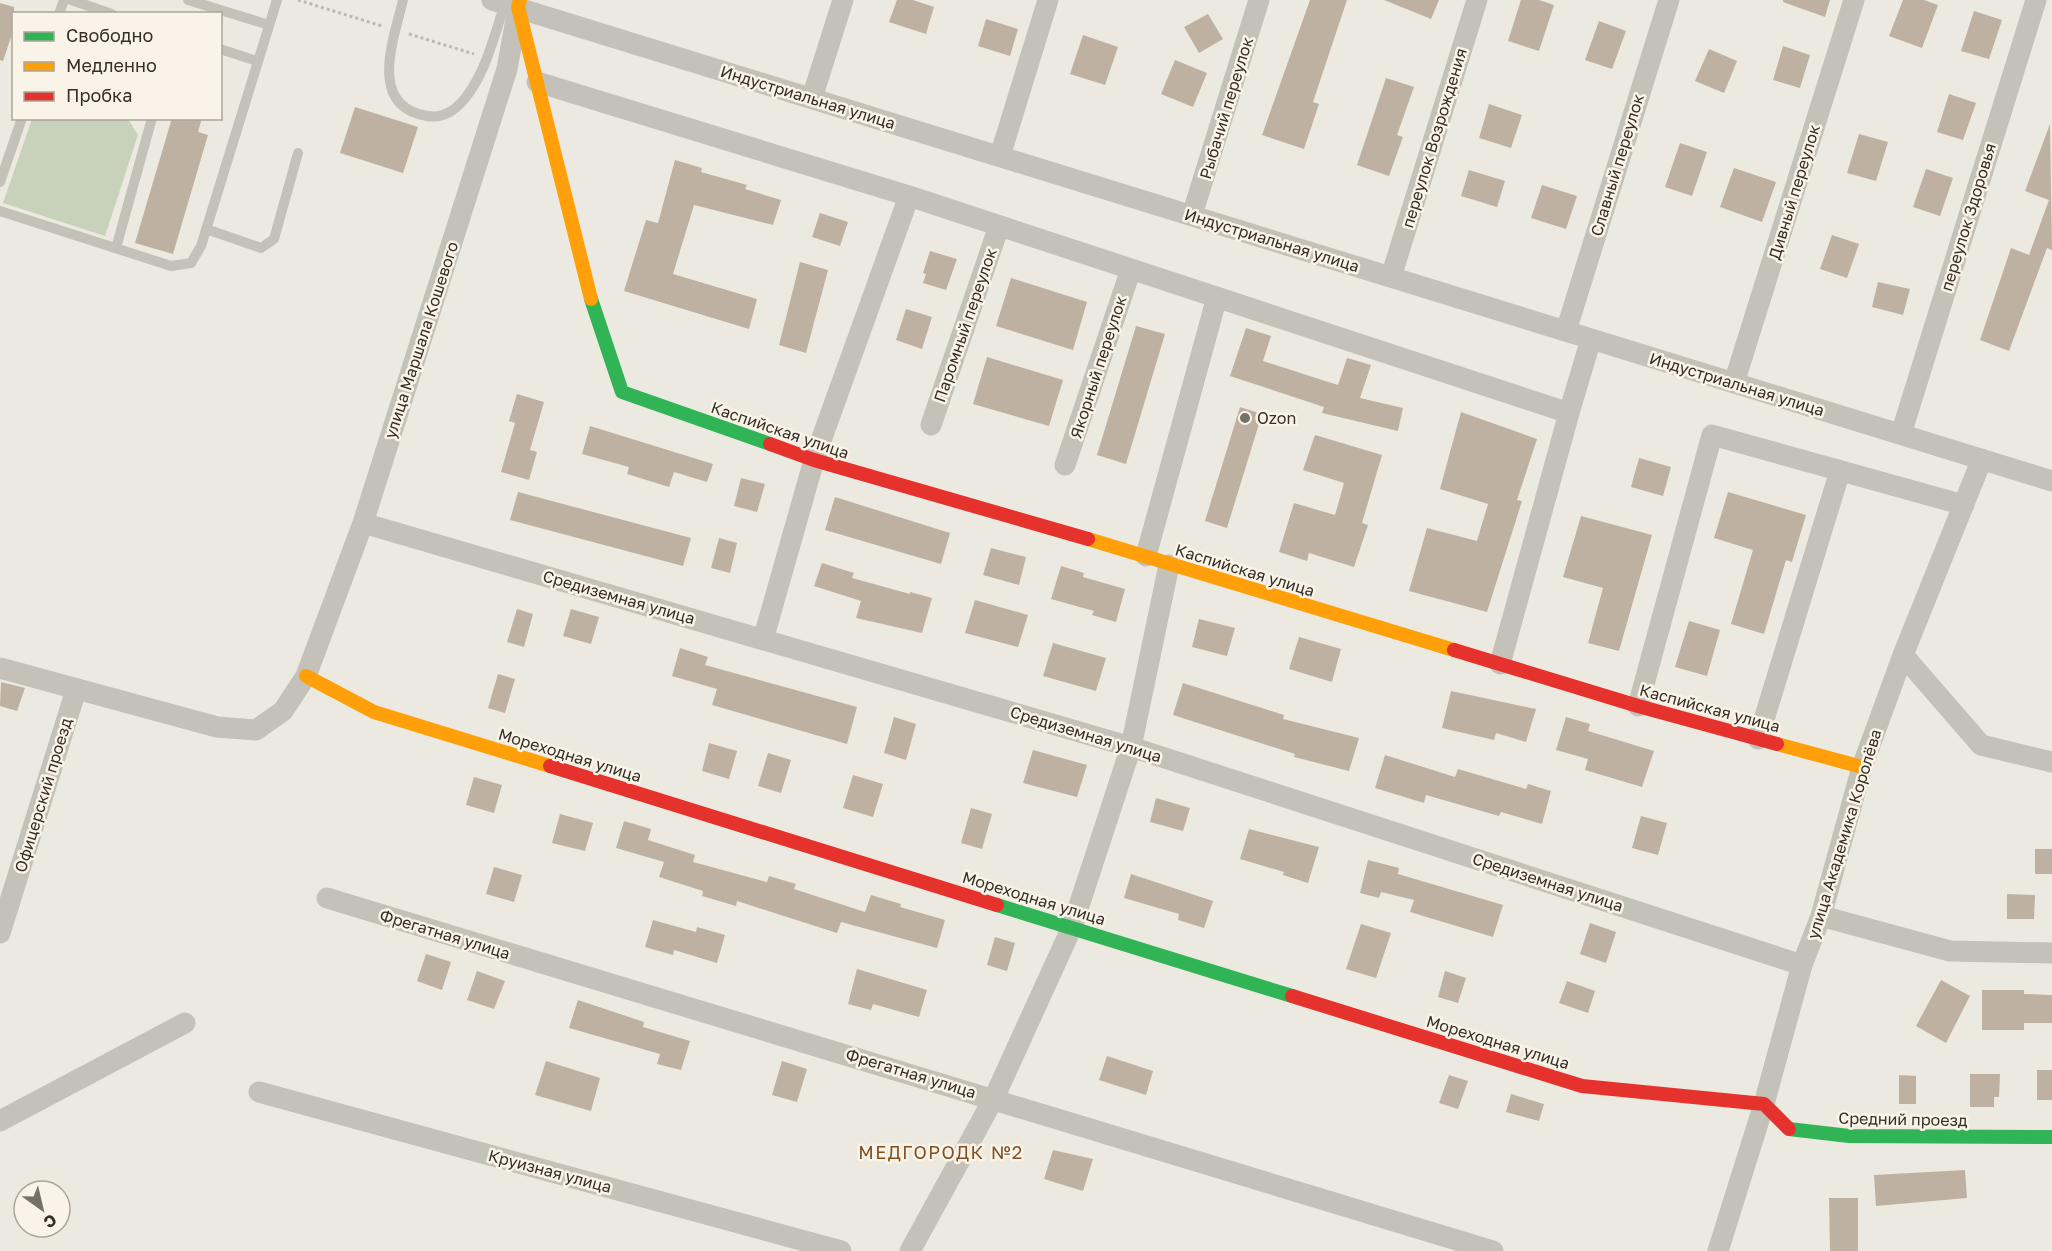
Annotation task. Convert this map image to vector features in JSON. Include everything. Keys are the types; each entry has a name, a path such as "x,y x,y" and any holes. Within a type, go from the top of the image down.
{"street":[{"path":"813,98 843,0"},
{"path":"1000,156 1048,0"},
{"name":"Рыбачий переулок","path":"1192,215 1259,0"},
{"name":"переулок Возрождения","path":"1391,277 1477,0"},
{"name":"Дивный переулок","path":"1734,383 1854,0"},
{"name":"переулок Здоровья","path":"1901,434 2036,0"},
{"name":"Славный переулок","path":"1566,331 1665,1"},
{"path":"515,3 537,82 909,196 1569,412"},
{"name":"Индустриальная улица","path":"515,3 813,98 2052,481"},
{"name":"улица Маршала Кошевого","path":"0,668 217,727 256,730 283,711 306,676 363,523 507,69 515,3"},
{"name":"Каспийская улица","path":"537,82 587,288 622,392 814,460 1146,556 1169,565 1638,706 1862,767"},
{"path":"763,640 814,460 909,196"},
{"name":"Паромный переулок","path":"931,425 999,226"},
{"name":"Якорный переулок","path":"1065,465 1131,269"},
{"path":"1146,556 1217,297"},
{"path":"1500,664 1591,339"},
{"path":"1638,706 1712,435 1964,505"},
{"name":"улица Академика Королёва","path":"1718,1251 1764,1104 1802,965 1821,916 1862,767 1903,655 1982,459"},
{"path":"1758,739 1840,471"},
{"name":"Средиземная улица","path":"363,523 1131,747 1802,965"},
{"path":"910,1251 994,1098 1072,927 1131,747 1169,565"},
{"path":"1903,655 1981,745 2052,762"},
{"name":"Мореходная улица","path":"306,676 374,712 1582,1086 1764,1104"},
{"name":"Офицерский проезд","path":"0,933 76,690"},
{"name":"Фрегатная улица","path":"327,898 994,1098 1493,1251"},
{"path":"1821,916 1950,951 2052,953"},
{"path":"0,1121 185,1023"},
{"name":"Круизная улица","path":"259,1092 841,1251"},
{"name":"Средний проезд","path":"1764,1104 1789,1129 1849,1136 2052,1137"}],"lane":[{"path":"71,0 106,12"},
{"path":"188,0 269,25"},
{"path":"0,211 171,266 191,263 201,246 277,0"},
{"path":"403,0 388,72 389,86 393,96 403,106 427,116 442,116 454,110 466,97 515,3"},
{"path":"222,50 257,61"},
{"path":"0,182 21,120"},
{"path":"116,248 151,120"},
{"path":"206,229 261,248 274,239 298,153"}],"green space":[{"path":"32,120 129,120 138,135 105,236 3,203"}],"building":[{"path":"897,0 913,0 934,7 926,34 889,22"},
{"path":"1310,0 1347,0 1313,102 1319,104 1304,149 1262,135"},
{"path":"1384,0 1439,0 1431,19"},
{"path":"1521,0 1539,0 1554,5 1539,51 1508,41"},
{"path":"1783,0 1830,0 1825,17 1783,2"},
{"path":"1903,0 1924,0 1938,5 1922,48 1889,36"},
{"path":"0,3 14,7 14,12 12,12 12,34 3,61 0,60"},
{"path":"1974,11 2002,20 1989,59 1961,51"},
{"path":"1208,14 1223,39 1199,53 1184,27"},
{"path":"986,19 1018,29 1010,56 978,46"},
{"path":"1599,21 1626,31 1612,69 1585,60"},
{"path":"1083,35 1118,47 1105,85 1070,74"},
{"path":"1783,46 1810,55 1800,88 1773,80"},
{"path":"1709,49 1737,61 1724,93 1695,81"},
{"path":"1175,60 1207,73 1193,107 1161,94"},
{"path":"1386,78 1414,87 1397,135 1403,137 1389,176 1357,165"},
{"path":"1949,94 1976,103 1963,140 1937,132"},
{"path":"1489,104 1522,115 1511,148 1479,138"},
{"path":"355,107 418,127 403,173 340,153"},
{"path":"171,120 201,120 198,132 208,135 173,254 135,243"},
{"path":"2050,124 2052,250 2047,248 2009,351 1980,340 2011,248 2029,255 2049,200 2025,191"},
{"path":"1859,134 1888,142 1876,181 1847,173"},
{"path":"1680,143 1707,152 1692,196 1665,187"},
{"path":"675,160 702,168 701,172 747,185 745,189 781,200 773,225 694,205 673,274 757,299 749,329 624,291 646,220 658,223"},
{"path":"1734,168 1776,182 1762,222 1720,207"},
{"path":"1926,169 1953,178 1940,216 1913,207"},
{"path":"1469,170 1505,181 1497,207 1461,196"},
{"path":"1542,185 1577,196 1566,229 1531,218"},
{"path":"820,213 848,222 840,246 812,237"},
{"path":"1832,235 1859,244 1847,278 1820,269"},
{"path":"930,251 957,259 946,290 923,283 926,274 923,273"},
{"path":"800,262 828,270 806,353 779,345"},
{"path":"1011,278 1087,302 1073,350 996,326"},
{"path":"1878,282 1910,289 1903,315 1872,307"},
{"path":"906,309 932,317 922,349 896,340"},
{"path":"1136,326 1165,334 1126,464 1097,455"},
{"path":"1246,328 1271,336 1263,361 1338,385 1347,358 1371,365 1360,398 1403,408 1398,431 1322,413 1324,407 1230,376"},
{"path":"987,357 1063,380 1049,426 973,404"},
{"path":"517,394 544,402 530,450 537,452 529,480 501,472 515,423 509,421"},
{"path":"1240,407 1262,414 1227,528 1205,521"},
{"path":"1461,412 1537,439 1517,500 1522,501 1487,612 1409,591 1427,528 1477,541 1488,504 1440,489"},
{"path":"590,426 713,464 707,482 674,472 669,487 627,474 629,467 582,454"},
{"path":"1315,435 1382,455 1362,523 1368,525 1354,567 1309,553 1307,561 1279,552 1294,503 1335,515 1344,483 1303,470"},
{"path":"1639,458 1671,467 1663,496 1631,487"},
{"path":"741,478 765,484 757,512 734,506"},
{"path":"518,492 691,538 683,566 510,520"},
{"path":"1728,492 1806,515 1792,562 1786,560 1764,634 1731,624 1753,550 1714,538"},
{"path":"835,497 950,533 941,564 825,530"},
{"path":"1581,516 1652,535 1619,651 1588,643 1603,588 1563,577"},
{"path":"719,538 737,543 730,573 711,568"},
{"path":"991,548 1026,557 1019,585 983,575"},
{"path":"822,563 854,573 852,578 932,598 922,633 856,618 861,601 814,586"},
{"path":"1061,566 1084,573 1083,577 1125,589 1116,622 1092,615 1094,611 1051,599"},
{"path":"975,600 1028,615 1018,647 965,633"},
{"path":"517,609 533,614 524,647 507,642"},
{"path":"571,609 599,617 591,644 563,636"},
{"path":"1199,619 1235,628 1227,656 1192,647"},
{"path":"1689,621 1720,630 1707,676 1675,667"},
{"path":"1299,637 1341,649 1332,682 1289,669"},
{"path":"1053,643 1106,658 1096,691 1043,676"},
{"path":"680,648 708,657 705,665 857,707 847,744 712,705 717,689 672,676"},
{"path":"498,674 515,679 505,713 488,708"},
{"path":"1,682 25,688 17,711 0,706"},
{"path":"1183,683 1284,715 1283,719 1359,738 1349,771 1294,757 1295,754 1173,715"},
{"path":"1451,691 1536,709 1526,742 1496,733 1494,740 1442,728"},
{"path":"894,717 916,724 906,760 884,753"},
{"path":"1566,717 1590,724 1588,731 1654,751 1642,787 1585,770 1588,759 1556,750"},
{"path":"709,743 737,751 729,779 702,771"},
{"path":"1033,750 1087,765 1077,797 1023,783"},
{"path":"768,753 791,760 781,793 758,786"},
{"path":"1385,755 1455,777 1458,769 1526,789 1528,784 1551,791 1542,824 1501,812 1499,816 1426,795 1424,803 1375,788"},
{"path":"853,775 883,784 873,817 843,808"},
{"path":"474,777 502,785 494,813 466,805"},
{"path":"1156,798 1190,808 1183,831 1150,822"},
{"path":"971,808 992,814 982,849 961,843"},
{"path":"560,814 593,823 585,851 552,843"},
{"path":"1641,816 1667,823 1658,855 1632,848"},
{"path":"624,821 651,829 648,840 695,855 693,862 767,882 769,876 796,884 794,889 865,912 871,895 901,904 900,907 945,920 937,948 841,922 837,933 737,901 736,906 702,896 703,891 659,877 664,862 616,848"},
{"path":"1249,829 1319,847 1308,883 1283,875 1284,872 1240,859"},
{"path":"2035,849 2052,849 2052,874 2035,874"},
{"path":"1368,860 1399,868 1398,874 1503,905 1493,937 1410,912 1414,900 1381,892 1379,898 1360,893"},
{"path":"494,867 522,875 514,902 486,894"},
{"path":"1131,874 1213,901 1204,928 1178,920 1179,914 1124,898"},
{"path":"2007,894 2035,895 2034,919 2007,919"},
{"path":"653,920 696,932 697,927 725,935 717,963 674,950 673,955 645,947"},
{"path":"1590,923 1616,932 1606,963 1580,954"},
{"path":"1361,924 1391,933 1376,978 1346,969"},
{"path":"995,937 1015,943 1007,971 987,965"},
{"path":"426,954 451,962 442,990 417,981"},
{"path":"857,969 927,990 919,1017 873,1004 871,1010 848,1004"},
{"path":"477,971 505,981 494,1009 467,1000"},
{"path":"1445,971 1466,978 1458,1003 1438,997"},
{"path":"1941,980 1970,996 1946,1043 1916,1026"},
{"path":"1567,981 1595,991 1588,1013 1559,1003"},
{"path":"1982,990 2024,990 2024,994 2052,995 2052,1023 2024,1023 2024,1030 1982,1030"},
{"path":"578,1000 644,1022 643,1027 690,1041 681,1070 657,1064 660,1054 569,1028"},
{"path":"1107,1056 1153,1071 1146,1095 1099,1080"},
{"path":"546,1061 600,1078 591,1111 535,1095"},
{"path":"782,1061 807,1069 797,1102 772,1095"},
{"path":"2037,1070 2052,1070 2052,1100 2037,1100"},
{"path":"1970,1074 2000,1074 1999,1097 1994,1097 1994,1107 1970,1107"},
{"path":"1449,1075 1468,1081 1458,1109 1439,1103"},
{"path":"1899,1075 1916,1076 1916,1104 1899,1104"},
{"path":"1511,1094 1544,1104 1539,1121 1506,1112"},
{"path":"1053,1150 1093,1159 1083,1191 1044,1179"},
{"path":"1965,1170 1967,1198 1876,1206 1874,1175"},
{"path":"1829,1198 1858,1198 1858,1251 1830,1251"}],"traffic: fast":[{"path":"591,299 622,392 770,444"},
{"path":"997,905 1292,996"},
{"path":"1789,1129 1849,1136 2052,1137"}],"traffic: slow":[{"path":"520,0 518,7 591,299"},
{"path":"1088,539 1454,650"},
{"path":"306,676 374,712 550,766"},
{"path":"1777,744 1862,767"}],"traffic: jam":[{"path":"770,444 814,460 1088,539"},
{"path":"1454,650 1638,706 1777,744"},
{"path":"550,766 997,905"},
{"path":"1292,996 1582,1086 1764,1104 1789,1129"}],"place":[{"name":"Ozon","path":"1245,418"}],"district":[{"name":"МЕДГОРОДК №2","path":"941,1153"}]}
